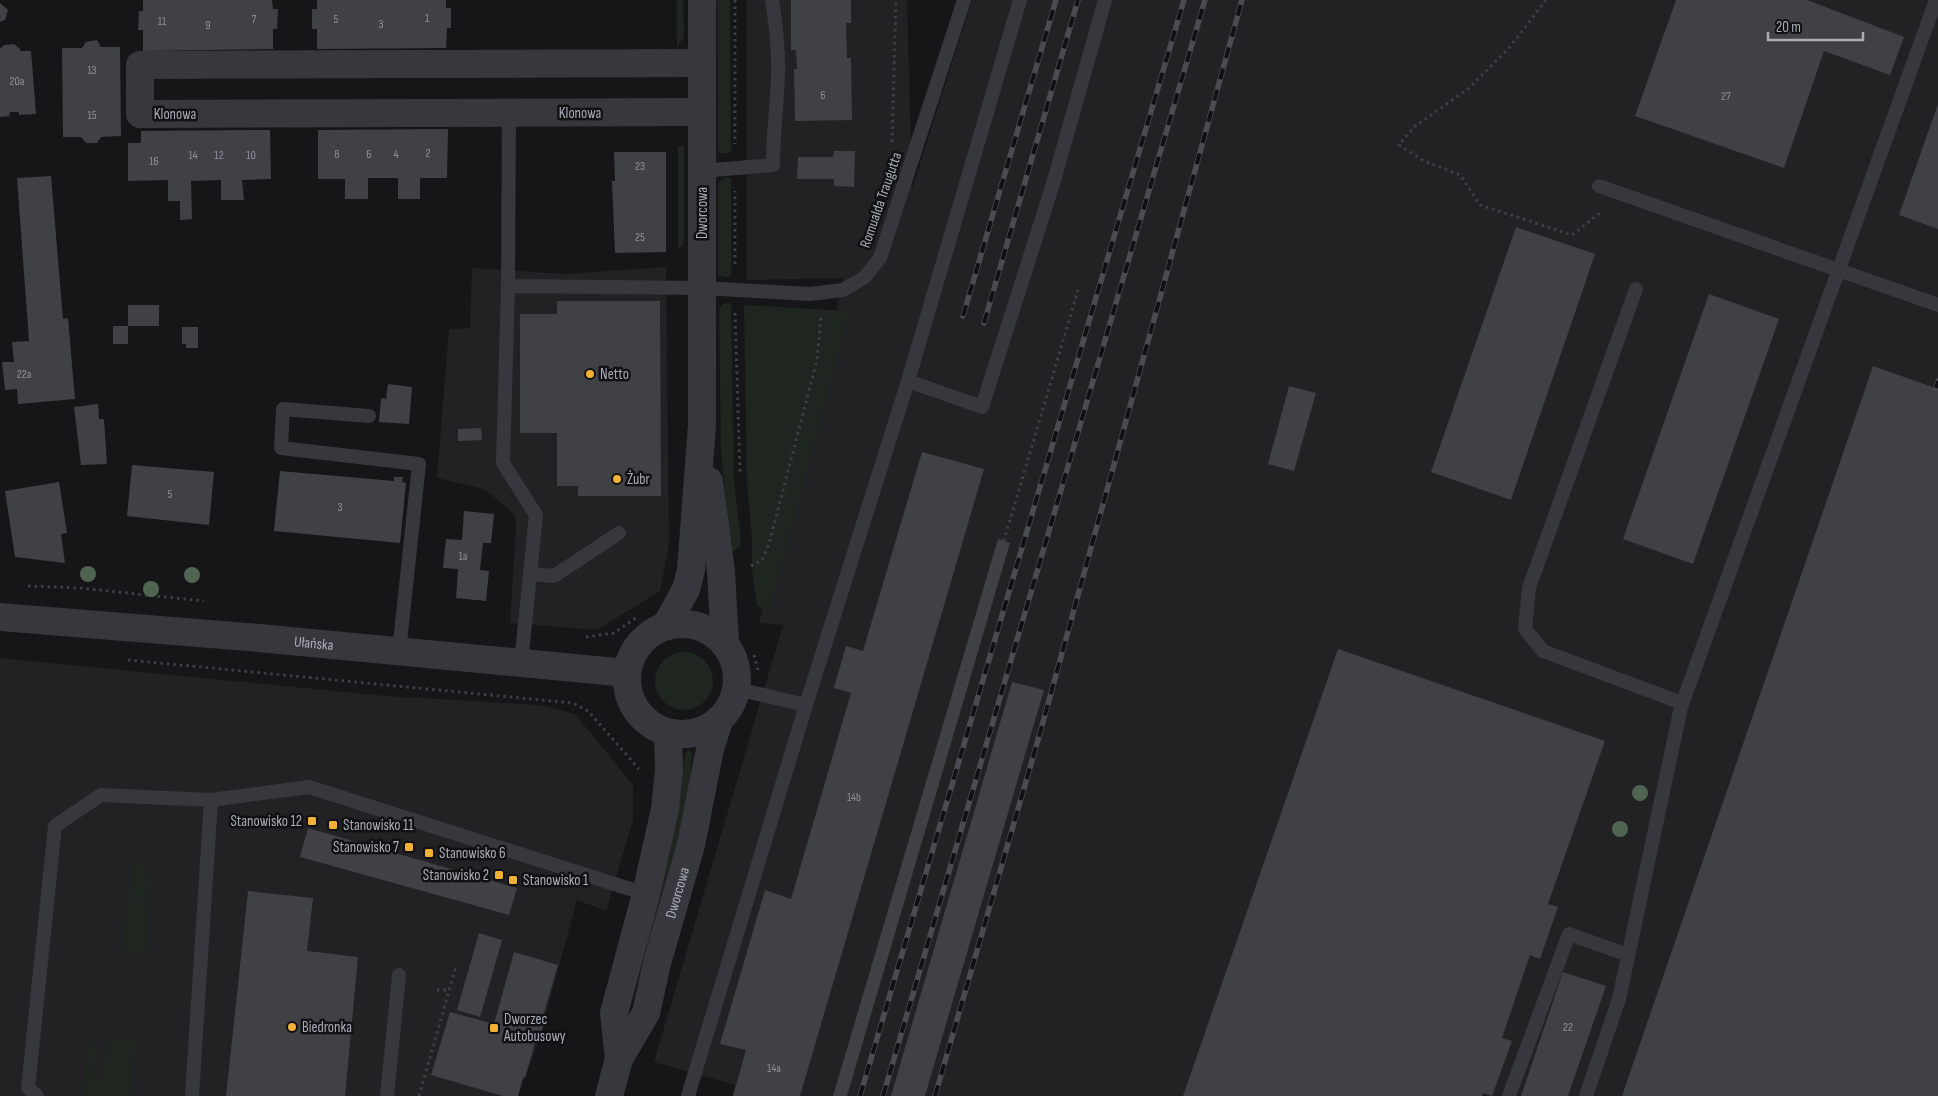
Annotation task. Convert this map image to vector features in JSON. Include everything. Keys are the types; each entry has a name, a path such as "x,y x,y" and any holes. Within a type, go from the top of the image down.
{"street":[{"name":"Dworcowa","path":"666,626 686,589 691,570 702,425 702,0"},
{"name":"Klonowa","path":"702,63 140,65 140,114 702,112"},
{"name":"Dworcowa","path":"702,425 721,571 725,644"},
{"name":"Ułańska","path":"0,617 627,673"},
{"path":"682,624 698,626 713,633 725,644 733,658 737,673 736,689 730,706 719,720 704,730 686,734 668,733 655,728 636,710 630,699 627,673 635,649 654,632 666,626 682,624"},
{"name":"Dworcowa","path":"609,1096 619,1059 646,1013 657,963 692,845 710,749 719,720"},
{"name":"Dworcowa","path":"619,1059 614,1013 646,894 665,809 669,770 668,733"}],"lane":[{"path":"702,171 773,164 773,127 778,77 778,37 772,0"},
{"name":"Romualda Traugutta","path":"508,286 702,288 810,294 843,290 865,278 880,258 964,0"},
{"path":"688,1096 806,705 908,381 1020,0"},
{"path":"908,381 982,407 1052,184 1105,0"},
{"path":"1586,1096 1619,999 1682,703 1936,0"},
{"path":"509,113 508,286 503,463 536,515 521,663"},
{"path":"1599,186 1938,305"},
{"path":"1636,289 1529,588 1525,629 1543,651 1682,703"},
{"path":"369,416 283,409 280,448 419,464 400,652"},
{"path":"531,574 554,576 619,533"},
{"path":"736,689 806,705"},
{"path":"37,1096 28,1088 55,826 100,795 211,800 308,787 646,894"},
{"path":"192,1096 211,800"},
{"path":"1509,1096 1569,934 1628,955"},
{"path":"387,1096 399,975"}],"path":[{"path":"892,146 896,0"},
{"path":"1546,0 1510,48 1468,90 1414,127 1399,145 1424,161 1460,175 1480,205 1572,235 1622,194"},
{"path":"734,290 740,481"},
{"path":"840,1096 1078,290"},
{"path":"747,558 747,568 762,560 769,544 817,360 822,307 827,292"},
{"path":"577,638 614,633 642,614"},
{"path":"122,660 573,703 588,711 615,738 644,776"},
{"path":"419,1096 456,966"},
{"path":"437,990 449,990"}],"shaded area":[{"path":"677,0 683,0 684,37 677,48"},
{"path":"717,0 730,0 731,153 718,153"},
{"path":"747,0 907,0 912,189 972,0 1938,0 1938,1096 733,1096 735,1085 654,1062 783,625 759,623 833,330 843,278 747,280"},
{"path":"678,146 684,146 684,239 683,245 678,248"},
{"path":"724,178 731,178 731,277 723,277 718,274 718,183"},
{"path":"666,267 669,544 660,591 597,630 510,623 516,526 514,514 484,489 437,478 449,329 470,328 472,268 564,274"},
{"path":"731,303 734,481 741,541 740,547 731,552 721,450 719,308 723,304"},
{"path":"744,305 849,311 769,610 757,606 752,570 752,538 747,484"},
{"path":"678,652 690,652 700,656 709,665 713,687 705,702 690,710 678,710 668,706 659,697 655,687 655,675 659,665 668,656"},
{"path":"0,658 386,696 540,705 575,714 633,785 633,820 606,911 577,900 539,1040 518,1096 0,1096"},
{"path":"689,750 692,753 690,797 651,947 643,945 676,815 685,754"},
{"path":"134,856 151,876 146,952 122,949"},
{"path":"117,1039 136,1040 129,1096 84,1096 89,1041 96,1043 93,1078 103,1079 107,1045"}],"building":[{"path":"143,0 272,0 273,9 278,9 277,29 273,29 273,49 143,51 143,30 138,30 139,11 143,11"},
{"path":"317,0 446,0 446,8 451,8 451,28 447,28 446,48 317,49 317,29 312,29 312,9 317,9"},
{"path":"791,0 851,0 851,23 846,23 847,58 851,58 852,120 795,121 794,69 797,69 796,50 791,50"},
{"path":"1676,0 1807,0 1904,37 1890,75 1824,51 1784,168 1635,116"},
{"path":"0,3 8,10 5,20 0,22"},
{"path":"97,40 101,47 120,47 121,136 101,137 97,143 86,143 81,137 63,137 62,48 82,48 86,42"},
{"path":"14,44 20,51 31,51 36,114 19,115 19,112 10,112 9,116 0,117 0,49 4,45"},
{"path":"1938,104 1938,229 1899,215"},
{"path":"448,129 447,178 420,178 420,199 398,199 398,178 368,178 368,199 345,199 345,179 318,179 318,130"},
{"path":"270,130 271,179 242,180 244,200 221,200 221,180 191,181 192,219 180,220 180,201 168,201 168,180 128,181 128,143 141,143 141,131"},
{"path":"834,151 855,151 854,187 834,186 834,179 797,179 798,157 833,157"},
{"path":"614,152 666,152 666,252 615,253 612,181 615,181"},
{"path":"51,176 63,319 68,318 75,399 18,404 17,389 5,390 2,362 14,362 12,342 29,341 17,178"},
{"path":"1516,227 1595,254 1511,500 1431,472"},
{"path":"1709,294 1779,319 1693,564 1623,539"},
{"name":"Netto","path":"557,301 660,301 661,496 578,496 578,486 557,486 557,433 520,433 520,314 557,314"},
{"path":"128,305 159,305 159,326 128,326"},
{"path":"113,326 128,326 128,344 113,344"},
{"path":"182,327 198,327 198,348 186,348 186,344 182,344"},
{"path":"1873,366 1938,389 1938,1096 1622,1096"},
{"path":"388,384 412,387 409,424 379,422 381,398 386,399"},
{"path":"1289,386 1316,393 1294,471 1268,464"},
{"path":"98,404 99,419 104,419 107,464 81,465 74,407"},
{"path":"481,428 482,440 458,441 458,429"},
{"path":"922,452 984,469 800,1096 733,1096 746,1050 720,1044 765,890 791,899 851,693 834,688 846,646 863,651"},
{"path":"132,465 214,472 209,525 127,516"},
{"path":"280,471 394,481 394,477 403,477 402,482 406,483 400,543 274,531"},
{"path":"59,482 67,533 61,534 65,563 15,557 5,491"},
{"path":"464,511 494,514 491,543 483,543 480,570 489,571 486,601 456,598 458,569 443,568 446,539 462,540"},
{"path":"998,539 1010,543 847,1096 833,1096"},
{"path":"1338,649 1605,741 1548,904 1558,907 1540,959 1530,955 1502,1038 1512,1041 1492,1096 1483,1093 1482,1096 1183,1096"},
{"path":"1012,682 1044,690 925,1096 891,1096"},
{"path":"308,828 517,888 509,915 300,857"},
{"name":"Biedronka","path":"248,891 313,898 307,951 358,957 345,1096 226,1096"},
{"path":"479,933 502,940 480,1017 457,1010"},
{"name":"Dworzec Autobusowy","path":"514,952 558,965 541,1023 544,1024 539,1040 536,1039 518,1096 503,1096 431,1075 450,1012 494,1024"},
{"path":"1563,972 1606,986 1568,1096 1521,1096"}],"railway":[{"path":"963,316 1056,0"},
{"path":"984,323 1078,0"},
{"path":"860,1096 1184,0"},
{"path":"883,1096 1205,0"},
{"path":"935,1096 1040,733 1242,0"},
{"path":"1936,388 1938,381"}],"place":[{"name":"Netto","path":"590,374"},
{"name":"Żubr","path":"617,479"},
{"name":"Stanowisko 12","path":"312,821"},
{"name":"Stanowisko 11","path":"333,825"},
{"name":"Stanowisko 7","path":"409,847"},
{"name":"Stanowisko 6","path":"429,853"},
{"name":"Stanowisko 2","path":"499,875"},
{"name":"Stanowisko 1","path":"513,880"},
{"name":"Biedronka","path":"292,1027"},
{"name":"Dworzec Autobusowy","path":"494,1028"}]}
